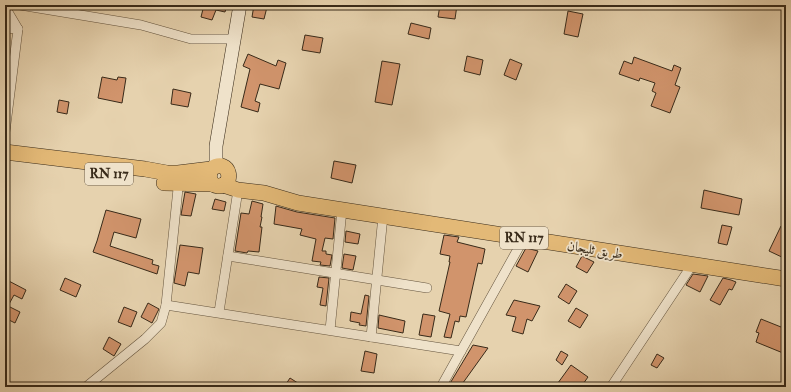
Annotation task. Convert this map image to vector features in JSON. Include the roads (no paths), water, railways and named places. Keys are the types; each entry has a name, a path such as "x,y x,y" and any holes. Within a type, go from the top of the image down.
{"main road":[{"path":"218,175 216,146 240,5"},
{"name":"طريق ثليجان","path":"5,152 144,169 166,173 179,178"},
{"name":"طريق ثليجان","path":"5,160 162,182 179,178 218,175 254,185 264,193"},
{"name":"طريق ثليجان","path":"218,175 238,190 264,193 298,203 786,279"}],"street":[{"path":"20,5 141,25 191,39 234,39"},
{"path":"5,7 18,28 9,65 5,132"},
{"path":"5,28 18,28"},
{"path":"86,387 146,339 161,323 166,305 179,178"},
{"path":"219,312 238,190"},
{"path":"330,330 342,210"},
{"path":"371,337 383,216"},
{"path":"441,387 524,238"},
{"path":"228,256 427,288"},
{"path":"611,387 692,265"},
{"path":"166,305 219,312 461,351"}]}
